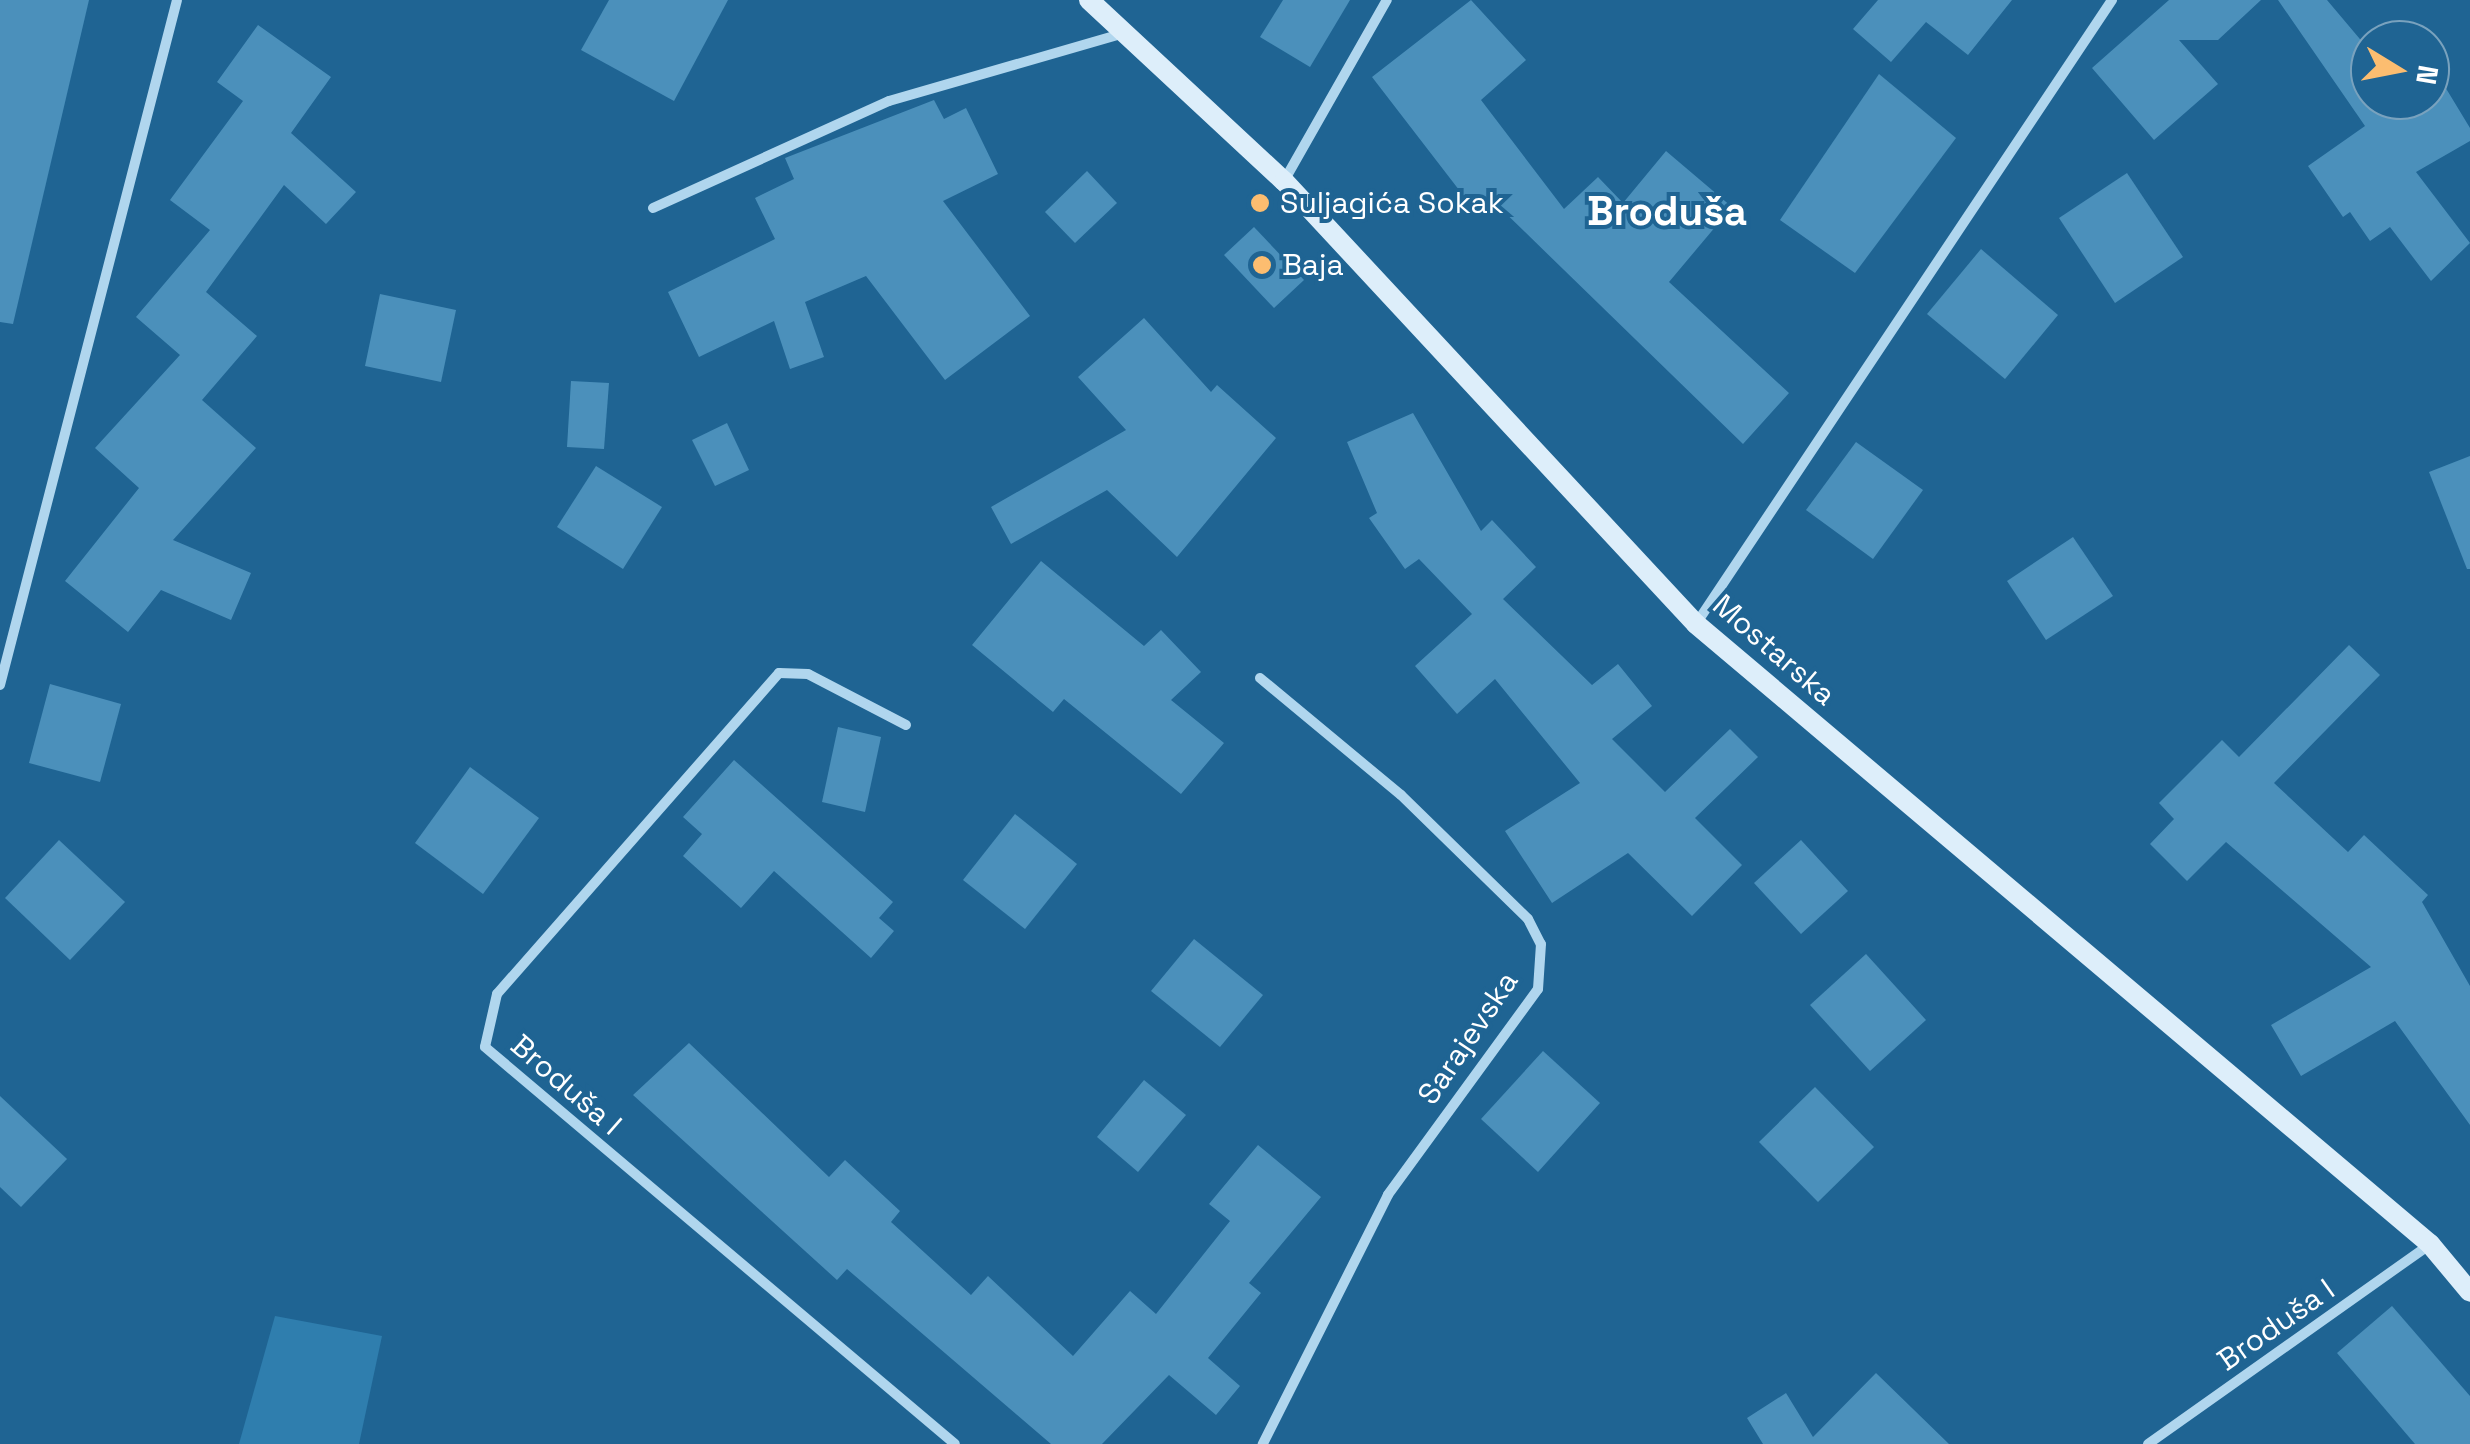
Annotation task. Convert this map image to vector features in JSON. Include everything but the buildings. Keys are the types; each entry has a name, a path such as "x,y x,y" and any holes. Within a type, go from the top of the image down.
{"main road":[{"name":"Mostarska","path":"1089,0 1284,182 1696,624 2430,1244 2470,1292"}],"street":[{"path":"0,685 177,0"},
{"path":"1284,182 1387,0"},
{"path":"1696,624 2112,0"},
{"path":"653,208 889,100 1127,33"},
{"name":"Broduša I","path":"906,725 808,674 779,672 497,994 485,1047 955,1444"},
{"name":"Sarajevska","path":"1260,678 1401,794 1528,919 1541,944 1538,989 1388,1195 1264,1444"},
{"name":"Broduša I","path":"2148,1444 2430,1244"}],"shaded area":[{"path":"275,1316 382,1336 359,1444 239,1444"}],"place":[{"name":"Suljagića Sokak","path":"1260,203"},
{"name":"Baja","path":"1262,265"}],"district":[{"name":"Broduša","path":"1667,212"}]}
